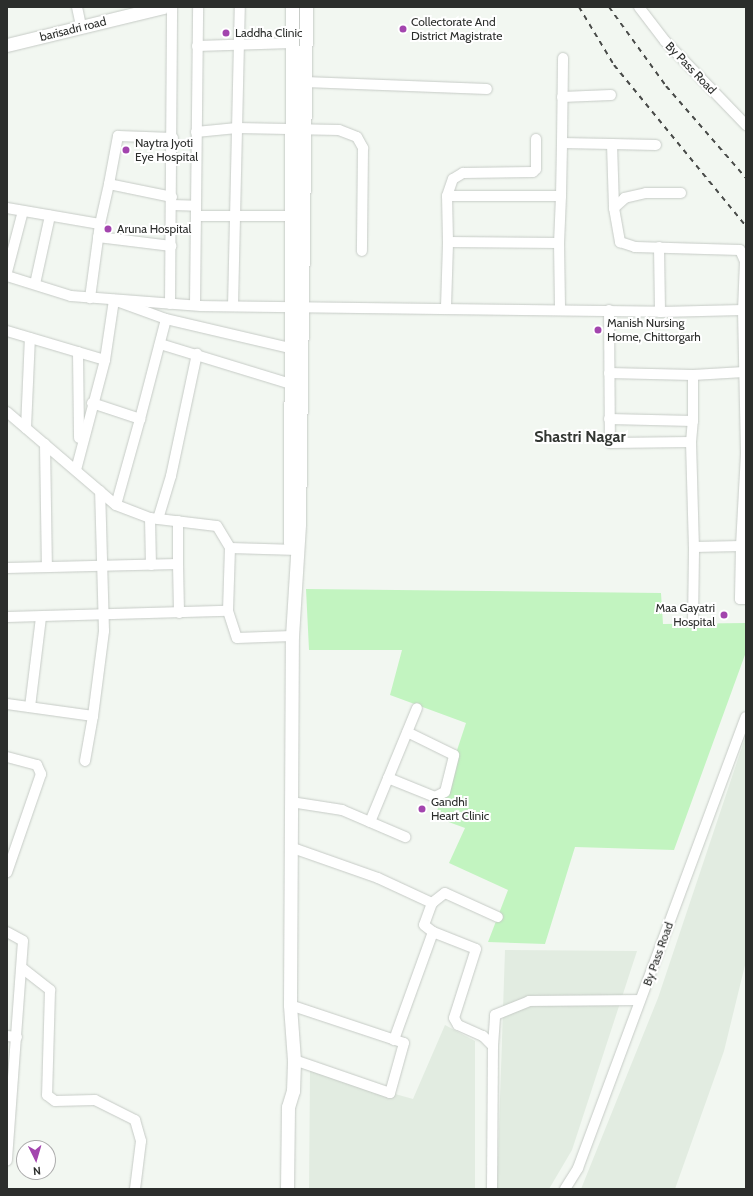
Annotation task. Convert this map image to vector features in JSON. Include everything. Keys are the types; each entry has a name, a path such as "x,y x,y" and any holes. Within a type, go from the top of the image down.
{"main road":[{"name":"barisadri road","path":"7,40 139,7"},
{"name":"barisadri road","path":"7,46 75,24 162,7"},
{"path":"287,1189 288,1106 292,1091 294,1060 290,1005 290,847 294,578 290,348 292,7"},
{"path":"294,550 304,308 306,7"},
{"path":"292,1091 296,1102 296,1189"}],"street":[{"path":"75,24 77,7"},
{"path":"170,304 173,138 172,7"},
{"path":"195,305 198,7"},
{"path":"233,306 240,7"},
{"name":"By Pass Road","path":"639,7 665,41 746,125"},
{"path":"197,46 292,44"},
{"path":"560,309 559,243 563,58"},
{"path":"305,82 487,89"},
{"path":"562,97 611,95"},
{"path":"196,132 238,128 339,130 353,134 361,142 362,251"},
{"path":"90,298 100,224 118,136 173,138"},
{"path":"446,307 448,242 447,196 453,180 462,173 533,172 536,169 536,139"},
{"path":"562,143 656,145"},
{"path":"612,144 614,208 620,242 635,247 740,250 745,261 744,372 746,454 740,546 740,599 746,599"},
{"path":"109,184 172,201 196,211 235,216 291,216"},
{"path":"614,208 625,198 646,193 681,193"},
{"path":"447,196 561,196"},
{"path":"7,208 100,224"},
{"path":"7,272 23,211"},
{"path":"35,284 50,216"},
{"path":"98,237 171,246"},
{"path":"448,242 559,243"},
{"path":"659,247 660,312"},
{"path":"7,276 71,296 170,304 290,308 446,307 660,312 745,310"},
{"path":"114,300 166,319 290,348"},
{"path":"76,470 79,450 105,360 114,300"},
{"path":"609,310 610,443 691,442"},
{"path":"116,505 166,319"},
{"path":"7,331 105,360"},
{"path":"26,428 30,338"},
{"path":"160,344 197,354 291,384"},
{"path":"78,352 79,450"},
{"path":"151,565 154,518 197,354"},
{"path":"609,373 693,375 744,372"},
{"path":"693,375 693,421 691,442 694,547 693,622"},
{"path":"92,403 140,419"},
{"path":"7,412 116,505 154,518 216,526 230,548 228,611 237,638 292,636"},
{"path":"610,419 693,421"},
{"path":"45,444 47,567"},
{"path":"85,761 93,716 104,616 100,492"},
{"path":"178,521 179,613"},
{"path":"694,547 740,546"},
{"path":"230,548 294,550"},
{"path":"7,568 178,564"},
{"path":"7,617 41,618 228,611"},
{"path":"30,707 41,618"},
{"path":"7,704 93,716"},
{"path":"370,822 417,708"},
{"name":"By Pass Road","path":"564,1189 578,1168 746,717"},
{"path":"388,778 430,796 438,797 445,792 454,755 407,732"},
{"path":"7,757 36,765 40,774 7,872"},
{"path":"291,802 342,810 404,837"},
{"path":"290,847 378,878 432,903"},
{"path":"494,1046 483,1036 455,1021 476,949 433,932 424,925 432,903 445,893 498,917"},
{"path":"7,932 23,939 22,968 12,1036 8,1155"},
{"path":"394,1040 433,932"},
{"path":"22,968 50,990 47,1095 55,1101 95,1100 135,1120 141,1141 135,1189"},
{"path":"492,1189 495,1015 529,1001 640,1000"},
{"path":"290,1005 404,1043 390,1093 294,1060"}],"shaded area":[{"path":"746,735 746,961 724,1051 675,1189 581,1189 658,998"},
{"path":"505,950 637,951 572,1150 549,1189 497,1189"},
{"path":"445,1025 475,1041 475,1189 309,1189 310,1070 413,1099"}],"green space":[{"path":"306,589 661,593 663,624 746,623 746,652 674,850 575,847 545,944 488,942 508,890 449,863 465,828 435,817 466,723 390,695 402,650 309,650"}],"railway":[{"path":"579,7 614,65 746,226"},
{"path":"609,7 666,86 746,178"}],"place":[{"name":"Collectorate And District Magistrate","path":"403,29"},
{"name":"Laddha Clinic","path":"226,33"},
{"name":"Naytra Jyoti Eye Hospital","path":"126,150"},
{"name":"Aruna Hospital","path":"108,229"},
{"name":"Manish Nursing Home, Chittorgarh","path":"598,330"},
{"name":"Maa Gayatri Hospital","path":"724,615"},
{"name":"Gandhi Heart Clinic","path":"422,809"}],"district":[{"name":"Shastri Nagar","path":"580,437"}]}
